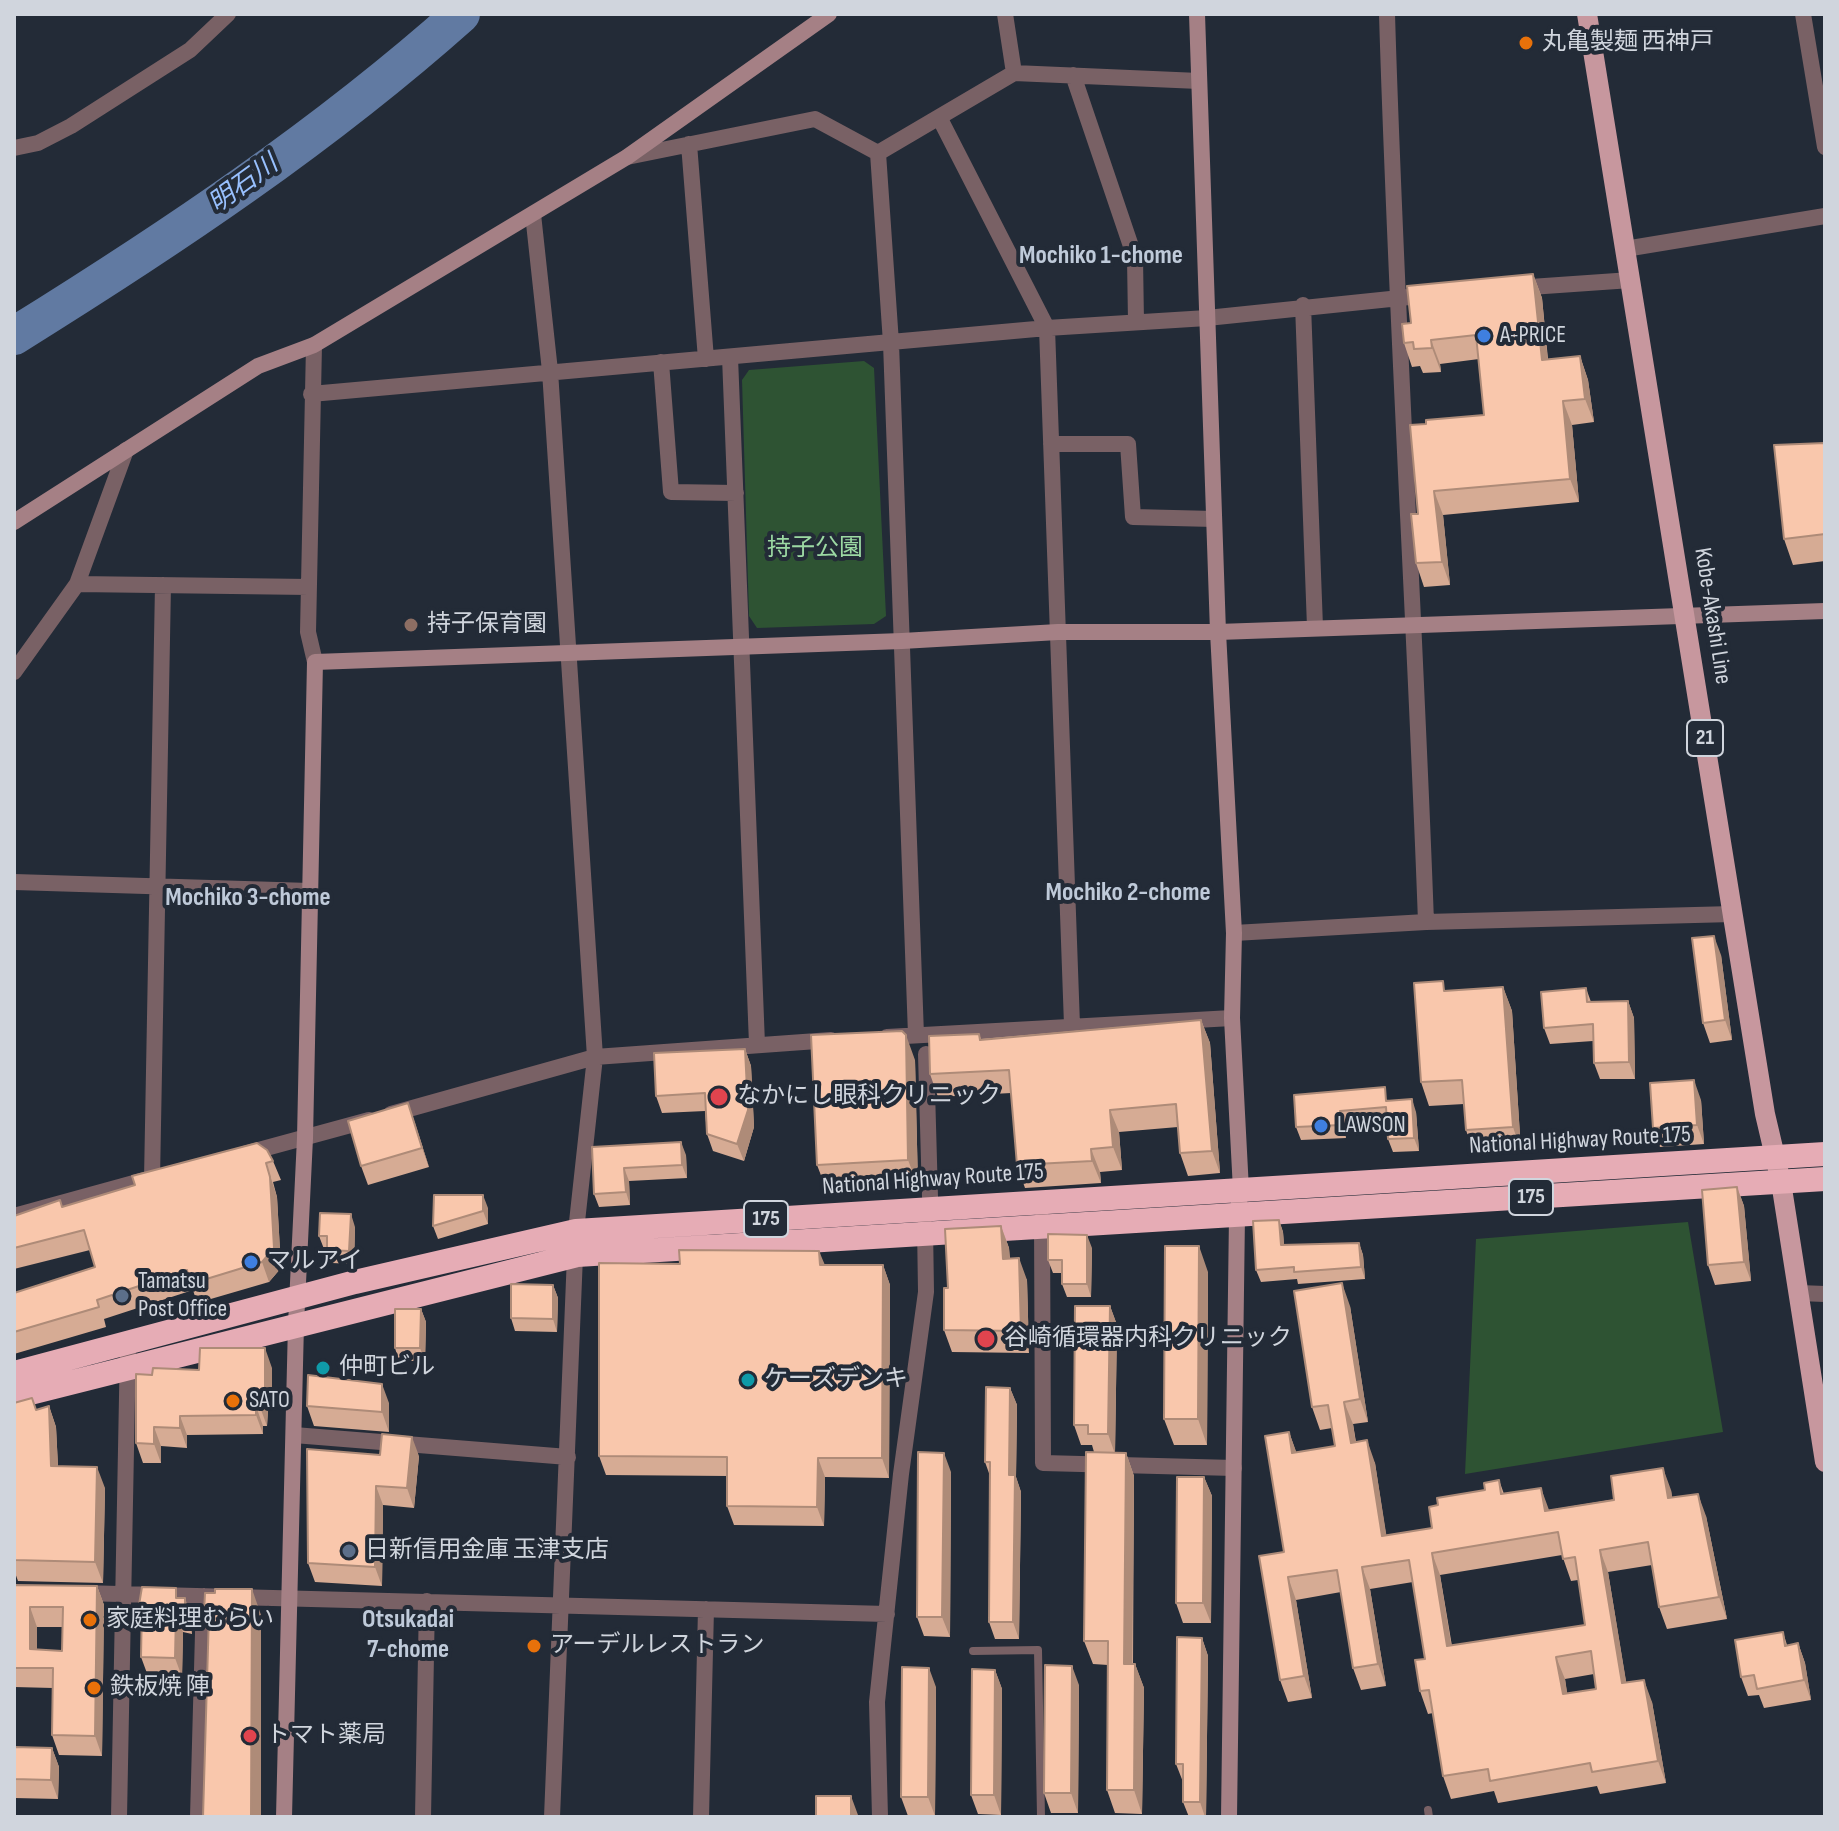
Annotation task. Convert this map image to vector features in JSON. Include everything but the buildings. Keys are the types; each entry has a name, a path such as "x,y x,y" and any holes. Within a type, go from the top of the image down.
{"highway":[{"name":"National Highway Route 175","path":"14,1397 299,1298 577,1243 927,1203 1041,1202 1825,1154"},
{"name":"National Highway Route 175","path":"14,1373 128,1356 296,1324 577,1243 925,1234 1825,1179"}],"main road":[{"name":"Kobe-Akashi Line","path":"1587,14 1765,1112 1781,1182 1825,1462"}],"street":[{"path":"14,159 190,50 228,14"},
{"path":"14,522 258,366 314,345 627,157 829,14"},
{"path":"1005,14 1014,73"},
{"path":"1197,14 1218,632 1234,933 1232,1018 1241,1190 1237,1215 1229,1817"},
{"path":"1387,14 1396,297 1415,623 1426,922"},
{"path":"1803,14 1825,147"},
{"path":"878,153 1014,73 1199,81"},
{"path":"1073,75 1135,258 1136,322"},
{"path":"939,117 1047,328 1072,1025"},
{"path":"627,157 815,119 878,153"},
{"path":"14,148 38,143"},
{"path":"689,144 706,359"},
{"path":"878,153 891,343 916,1035"},
{"path":"533,214 550,371 595,1057 577,1243 552,1817"},
{"path":"1625,249 1825,216"},
{"path":"1504,289 1631,280"},
{"path":"311,394 1047,328 1207,318 1303,305 1442,294"},
{"path":"1303,305 1315,627"},
{"path":"284,1817 296,1324 305,1138 315,662 308,632 314,345"},
{"path":"730,357 757,1044"},
{"path":"661,362 671,492 736,493"},
{"path":"1051,444 1128,444 1133,517 1214,519"},
{"path":"14,672 77,584 126,450"},
{"path":"77,584 309,587"},
{"path":"14,1216 159,1177 157,886 163,585"},
{"path":"315,662 902,641 1058,632 1218,632 1686,613 1825,611"},
{"path":"14,882 310,891"},
{"path":"1234,933 1426,922 1733,914"},
{"path":"228,1158 595,1057 757,1044 1232,1018"},
{"path":"880,1817 877,1702 926,1292 926,1054"},
{"path":"1041,1202 1043,1463 1234,1468"},
{"path":"1799,1293 1825,1294"},
{"path":"119,1817 128,1356"},
{"path":"294,1435 568,1457"},
{"path":"61,1593 887,1614"},
{"path":"198,1817 204,1596"},
{"path":"423,1817 427,1601"},
{"path":"701,1817 706,1609"}],"lane":[{"path":"973,1651 1038,1650 1041,1817"}],"green space":[{"name":"持子公園","path":"864,361 874,368 886,616 874,624 757,628 749,616 742,380 749,370"},
{"path":"1688,1222 1723,1432 1465,1474 1476,1239"}],"waterway":[{"name":"明石川","path":"14,336 244,185 355,103 461,14"}],"place":[{"name":"丸亀製麺 西神戸","path":"1526,43"},
{"name":"A-PRICE","path":"1484,336"},
{"name":"持子保育園","path":"411,625"},
{"name":"なかにし眼科クリニック","path":"719,1097"},
{"name":"LAWSON","path":"1321,1126"},
{"name":"マルアイ","path":"251,1262"},
{"name":"Tamatsu Post Office","path":"122,1296"},
{"name":"谷崎循環器内科クリニック","path":"986,1339"},
{"name":"仲町ビル","path":"323,1368"},
{"name":"ケーズデンキ","path":"748,1380"},
{"name":"SATO","path":"233,1401"},
{"name":"日新信用金庫 玉津支店","path":"349,1551"},
{"name":"家庭料理むらい","path":"90,1620"},
{"name":"アーデルレストラン","path":"534,1646"},
{"name":"鉄板焼 陣","path":"94,1688"},
{"name":"トマト薬局","path":"250,1736"}],"district":[{"name":"Mochiko 1-chome","path":"1101,256"},
{"name":"Mochiko 2-chome","path":"1128,893"},
{"name":"Mochiko 3-chome","path":"248,898"},
{"name":"Otsukadai 7-chome","path":"408,1635"}]}
